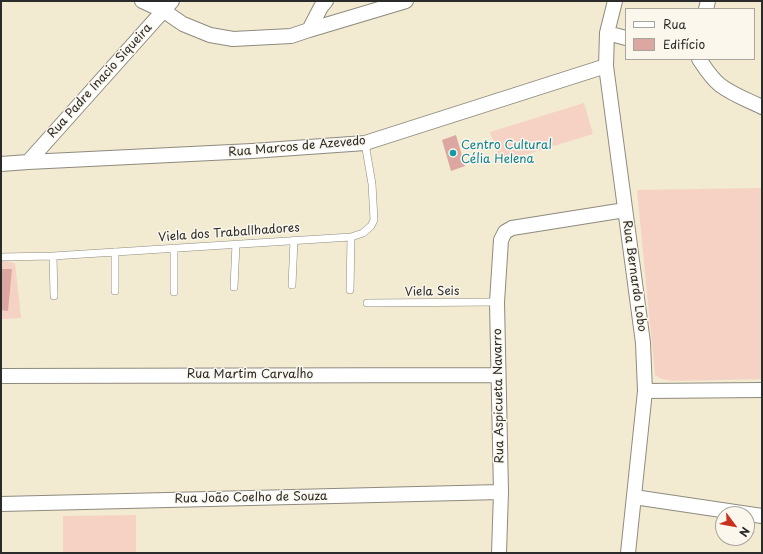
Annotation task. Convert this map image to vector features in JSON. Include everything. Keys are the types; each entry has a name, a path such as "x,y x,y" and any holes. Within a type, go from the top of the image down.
{"street":[{"path":"142,1 168,6 183,24 210,35 232,39 291,36 406,1"},
{"path":"309,30 321,7 326,1"},
{"name":"Rua Bernardo Lobo","path":"615,1 607,33 606,66 643,343 645,391 628,553"},
{"name":"Rua Padre Inacio Siqueira","path":"28,162 168,6"},
{"path":"607,33 625,38"},
{"path":"699,60 720,85 762,107"},
{"name":"Rua Marcos de Azevedo","path":"1,164 252,151 365,143 606,66"},
{"name":"Rua Aspicueta Navarro","path":"499,553 501,492 497,302 501,240 505,232 512,228 625,210"},
{"path":"1,368 7,375"},
{"name":"Rua Martim Carvalho","path":"7,375 498,375"},
{"path":"645,391 762,390"},
{"name":"Rua João Coelho de Souza","path":"1,504 501,492"},
{"path":"634,497 762,516"}],"lane":[{"name":"Viela dos Traballhadores","path":"1,257 53,256 351,237 363,233 371,226 374,220 372,184 365,143"},
{"path":"350,290 351,237"},
{"path":"292,285 294,240"},
{"path":"234,287 236,244"},
{"path":"174,248 174,292"},
{"path":"114,252 115,291"},
{"path":"53,256 54,296"},
{"name":"Viela Seis","path":"367,304 497,302"}],"shaded area":[{"path":"584,103 593,134 501,162 490,132"},
{"path":"762,188 762,379 672,381 662,379 655,375 637,190"},
{"path":"1,260 15,263 21,318 1,319"},
{"path":"136,515 136,553 63,553 63,516"}],"building":[{"name":"Centro Cultural Célia Helena","path":"456,135 465,166 451,171 442,140"},
{"path":"1,269 12,269 8,311 1,310"}],"place":[{"name":"Centro Cultural Célia Helena","path":"453,153"}]}
